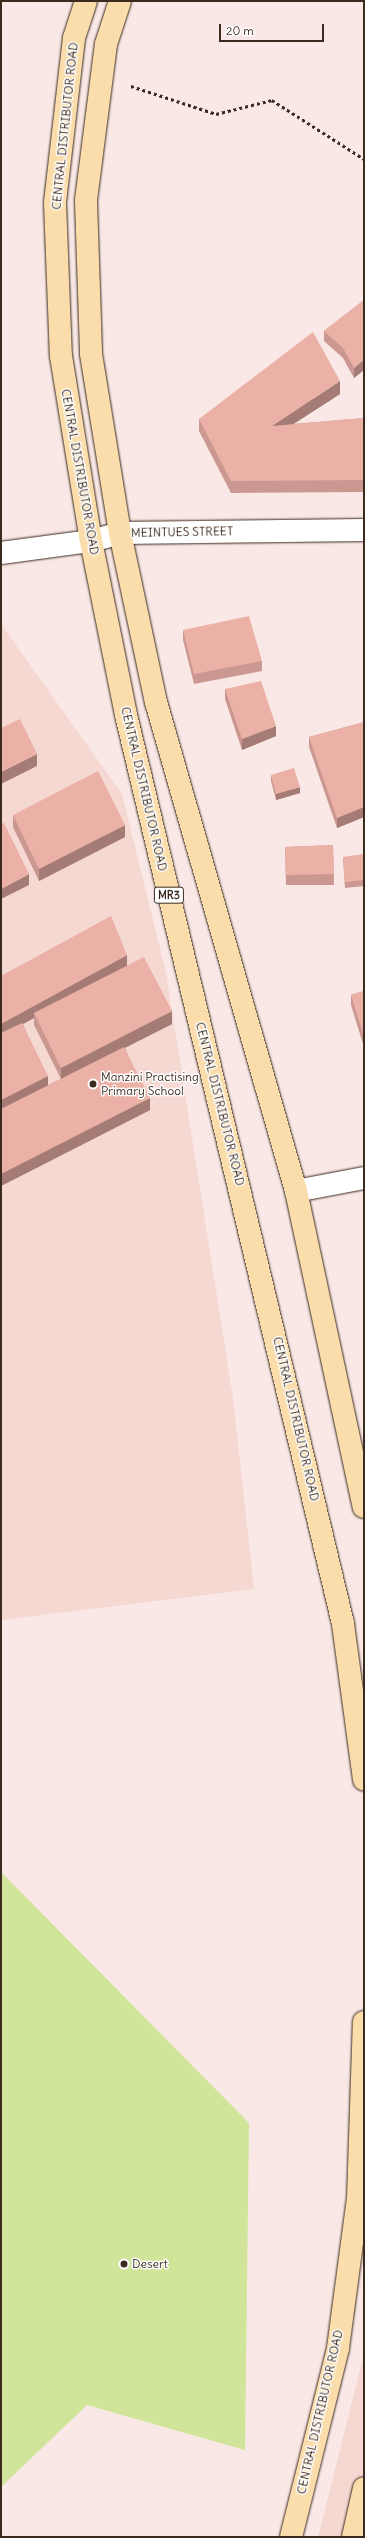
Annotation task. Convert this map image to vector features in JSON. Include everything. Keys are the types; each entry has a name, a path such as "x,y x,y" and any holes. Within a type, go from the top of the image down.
{"highway":[{"name":"CENTRAL DISTRIBUTOR ROAD","path":"86,1 74,38 55,203 61,356 91,541 126,715 343,1624 364,1780"},
{"path":"120,1 106,44 86,201 91,354 120,533 156,702 296,1190 364,1507"},
{"name":"CENTRAL DISTRIBUTOR ROAD","path":"291,2537 338,2348 358,2199 364,2022"},
{"path":"353,2537 364,2488"}],"street":[{"name":"MEINTUES STREET","path":"1,553 91,541 120,533 364,530"},
{"path":"296,1190 364,1178"}],"path":[{"path":"101,78 216,114 272,100 364,159"}],"shaded area":[{"name":"Manzini Practising Primary School","path":"1,624 122,794 166,973 233,1398 254,1589 1,1620"},
{"path":"364,2353 364,2537 318,2537"}],"green space":[{"name":"Desert","path":"1,1872 249,2123 245,2450 87,2405 1,2487"}],"building":[{"path":"364,300 364,360 354,368 343,348 324,331"},
{"path":"313,332 340,381 272,426 364,418 364,480 231,481 199,419"},
{"path":"249,616 262,661 194,674 183,630"},
{"path":"261,681 276,726 242,739 225,689"},
{"path":"20,719 37,754 1,772 1,728"},
{"path":"364,722 364,807 337,818 309,737"},
{"path":"294,768 300,787 276,794 271,775"},
{"path":"98,771 125,825 39,869 13,815"},
{"path":"4,823 29,874 1,889 1,824"},
{"path":"333,845 334,874 286,875 285,847"},
{"path":"363,854 364,880 345,882 343,857"},
{"path":"111,916 127,955 1,1024 1,976"},
{"path":"144,957 172,1011 61,1068 34,1013"},
{"path":"364,991 364,1037 351,995"},
{"path":"22,1023 48,1076 1,1100 1,1033"},
{"path":"124,1047 150,1098 1,1174 1,1109"}],"place":[{"name":"Manzini Practising Primary School","path":"93,1084"},
{"name":"Desert","path":"124,2264"}]}
